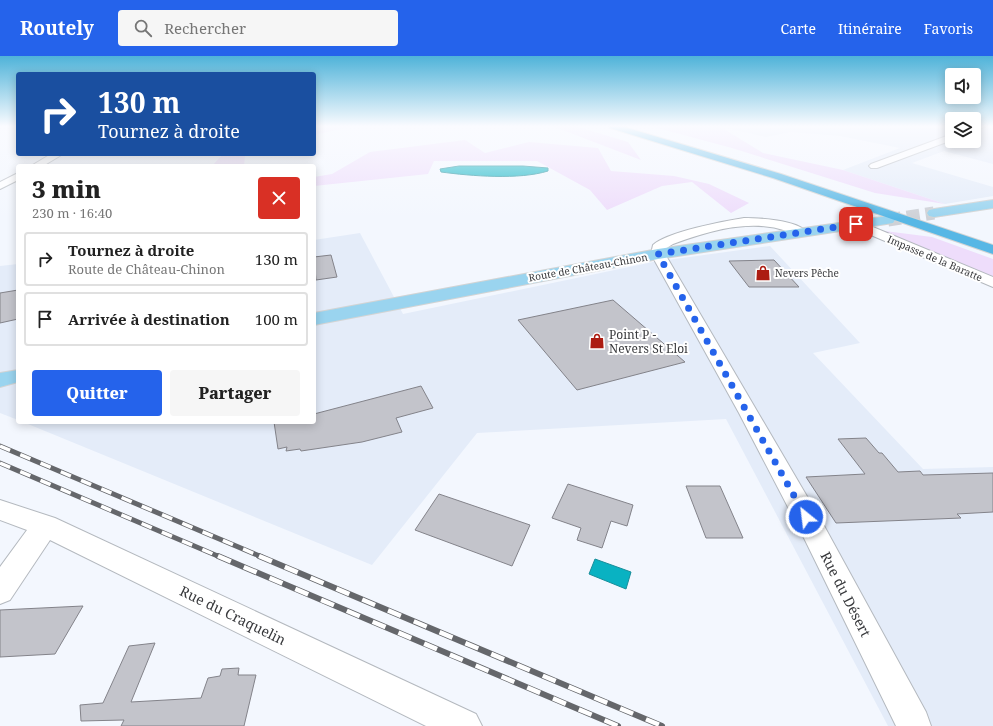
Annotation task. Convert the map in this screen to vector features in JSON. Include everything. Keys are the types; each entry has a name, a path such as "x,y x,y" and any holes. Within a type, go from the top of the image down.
{"highway":[{"path":"716,157 777,176 993,250"},
{"path":"732,157 993,241"}],"main road":[{"path":"934,213 993,204"},
{"name":"Route de Château-Chinon","path":"316,319 658,254 888,220"},
{"path":"0,380 16,376"}],"street":[{"path":"40,164 52,157"},
{"path":"874,166 897,157"},
{"path":"0,186 16,177"},
{"path":"658,254 658,248 667,242 726,223 758,221 775,223 800,232"},
{"name":"Impasse de la Baratte","path":"856,224 993,282"},
{"name":"Rue du Désert","path":"658,254 749,413 809,523 914,724"},
{"name":"Rue du Craquelin","path":"0,510 46,526 464,726"},
{"path":"0,590 31,544 46,526"}],"shaded area":[{"path":"220,157 245,157 244,164 214,164"},
{"path":"361,157 603,157 611,171 674,176 709,184 749,203 731,213 692,182 662,186 607,210 590,190 537,161 434,161 428,174 316,186 316,177 332,174"},
{"path":"761,157 783,157 843,170 945,204 875,193"},
{"path":"876,157 927,157 912,163 993,187 993,196 945,204 843,170"},
{"path":"968,157 993,157 993,164"},
{"path":"877,230 932,237 993,259 993,278"},
{"path":"360,233 403,314 653,262 770,246 860,343 813,353 923,469 993,467 993,726 888,726 726,419 477,433 372,565 28,424 316,424 316,240"},
{"path":"16,264 16,419 0,413 0,266"}],"water":[{"path":"459,166 523,166 548,168 548,171 523,176 495,176 441,172 440,169"},
{"path":"595,559 631,572 626,589 589,574"}],"building":[{"path":"331,255 337,277 316,280 316,257"},
{"path":"774,260 799,287 749,287 729,261"},
{"path":"16,290 16,319 0,323 0,293"},
{"path":"613,300 685,362 577,390 518,320"},
{"path":"421,386 433,408 396,418 402,432 362,442 301,451 300,449 286,451 287,447 278,449 274,424 316,424 316,413"},
{"path":"866,438 879,453 882,453 898,472 920,471 923,475 993,473 993,512 957,514 961,518 836,523 806,477 865,474 838,439"},
{"path":"568,484 633,505 627,526 611,521 602,548 577,540 581,528 552,518"},
{"path":"686,486 720,486 743,538 706,538"},
{"path":"439,494 530,525 512,566 415,530"},
{"path":"83,606 55,654 0,657 0,610"},
{"path":"155,643 131,702 201,698 208,678 220,676 222,669 239,668 238,675 256,675 244,726 121,726 124,720 81,721 80,705 103,703 129,646"}],"tunnel":[{"path":"888,220 934,213"}],"railway":[{"path":"0,446 262,557"},
{"path":"0,463 220,557"},
{"path":"218,556 618,726"},
{"path":"259,556 662,726"}],"place":[{"name":"Nevers Pêche","path":"763,273"},
{"name":"Point P - Nevers St Eloi","path":"597,341"}],"route":[{"path":"806,517 749,413 658,254 856,224"}]}
